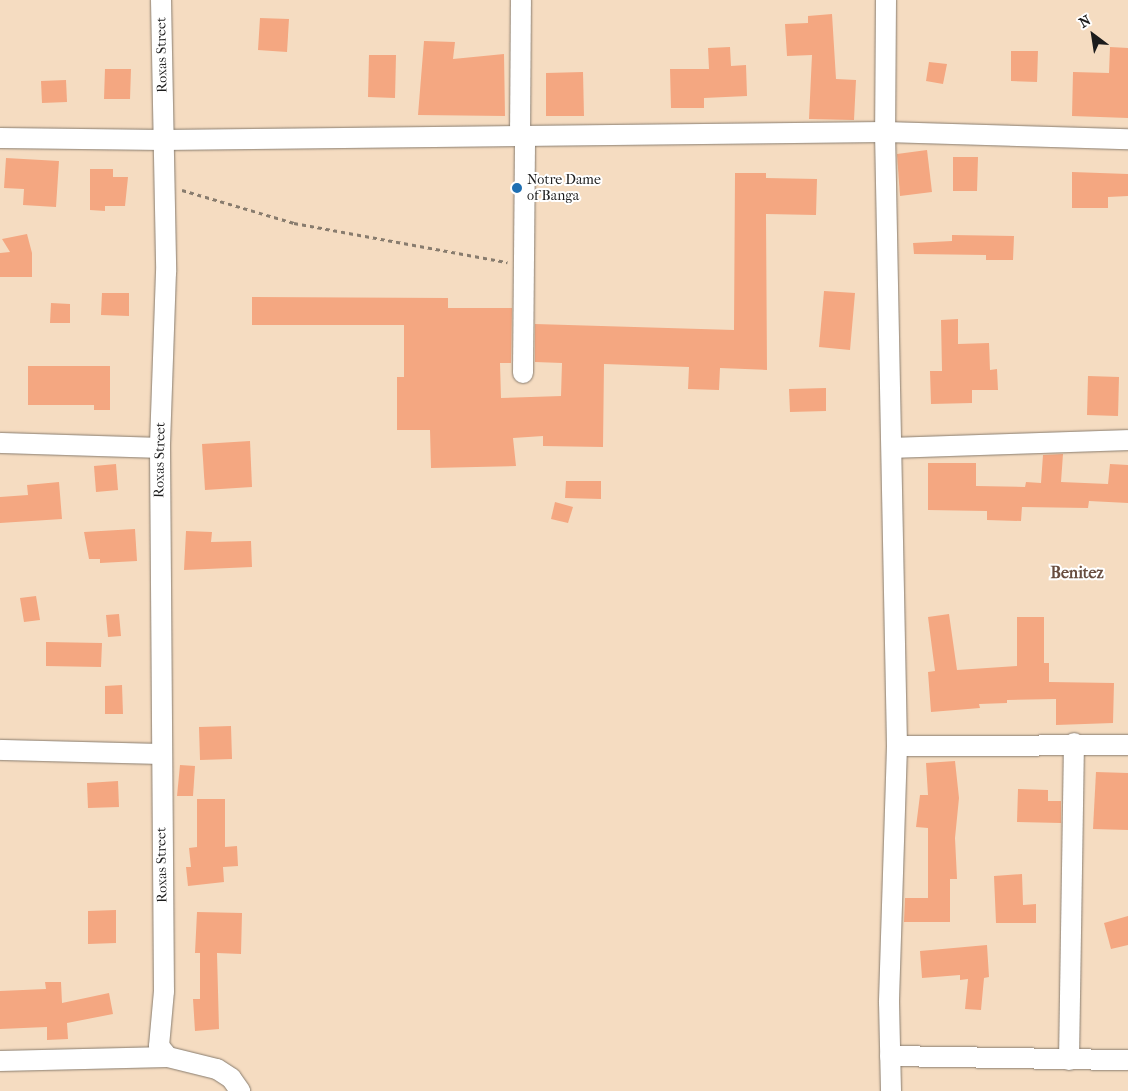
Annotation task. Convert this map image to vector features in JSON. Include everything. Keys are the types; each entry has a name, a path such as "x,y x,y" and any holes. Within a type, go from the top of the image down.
{"street":[{"name":"Roxas Street","path":"160,0 166,272 160,448 164,991 159,1046 168,1057"},
{"path":"521,0 524,265 522,373"},
{"path":"886,0 885,132 897,746 890,1056 891,1091"},
{"path":"0,138 164,140 885,132 1128,138"},
{"path":"892,448 1128,440"},
{"path":"0,443 160,448"},
{"path":"897,746 1074,743 1128,745"},
{"path":"1069,1060 1074,743"},
{"path":"0,750 161,754"},
{"path":"890,1056 1128,1060"},
{"path":"0,1060 168,1057 217,1069 231,1078 240,1091"}],"path":[{"path":"164,185 294,223 524,265"}],"building":[{"path":"832,14 836,79 856,80 854,120 809,119 812,55 787,56 785,24 808,23 808,16"},
{"path":"260,18 289,19 287,52 258,50"},
{"path":"424,41 455,42 453,59 504,54 505,116 418,115"},
{"path":"730,47 731,66 746,65 747,96 704,98 704,108 671,108 670,69 709,69 708,48"},
{"path":"1110,47 1128,48 1128,118 1072,116 1073,72 1109,73"},
{"path":"1011,51 1038,51 1037,82 1011,81"},
{"path":"369,55 396,55 395,98 368,97"},
{"path":"929,62 947,64 943,84 926,81"},
{"path":"105,69 131,69 130,99 104,99"},
{"path":"583,72 584,116 546,116 546,73"},
{"path":"66,80 67,102 42,103 41,81"},
{"path":"927,150 932,192 900,196 897,154"},
{"path":"953,157 978,157 977,191 953,191"},
{"path":"6,158 59,161 56,207 23,205 24,189 4,188"},
{"path":"90,169 113,169 113,177 128,177 125,206 105,206 105,211 90,210"},
{"path":"1072,172 1128,174 1128,196 1108,197 1108,208 1072,208"},
{"path":"735,173 766,173 766,178 817,179 816,215 766,214 767,370 720,368 719,390 688,389 689,367 604,364 603,447 543,446 543,436 513,438 516,466 431,468 430,430 397,430 397,377 404,377 404,325 252,325 252,297 448,298 448,308 512,308 511,363 500,363 501,398 561,396 562,363 535,362 535,324 734,330"},
{"path":"27,234 32,253 32,277 0,277 0,253 10,252 2,239"},
{"path":"952,235 1014,236 1013,260 986,260 986,255 914,254 913,243 952,241"},
{"path":"824,291 855,293 850,350 819,347"},
{"path":"102,293 129,293 129,316 101,315"},
{"path":"51,303 70,304 70,323 50,323"},
{"path":"958,319 958,344 989,343 990,370 997,369 998,390 972,390 972,403 931,404 930,371 942,371 941,320"},
{"path":"28,366 110,366 110,410 94,410 94,405 28,405"},
{"path":"1088,376 1119,377 1118,416 1087,415"},
{"path":"826,388 826,411 790,412 789,389"},
{"path":"250,441 252,487 205,490 202,444"},
{"path":"1063,454 1061,482 1108,484 1110,464 1128,465 1128,503 1089,501 1088,508 1022,507 1021,521 987,520 987,511 928,510 928,463 976,463 976,486 1025,487 1026,482 1041,483 1043,455"},
{"path":"116,464 118,490 96,492 94,466"},
{"path":"566,481 601,481 601,499 565,498"},
{"path":"59,482 62,519 0,523 0,497 28,495 27,485"},
{"path":"555,502 573,507 568,523 551,519"},
{"path":"135,529 137,561 100,563 100,559 89,559 84,532"},
{"path":"186,531 212,532 211,542 251,541 252,567 184,570"},
{"path":"36,596 40,620 24,622 20,598"},
{"path":"119,614 121,636 108,637 106,615"},
{"path":"949,614 957,670 1017,666 1017,617 1044,617 1044,663 1049,663 1049,682 1114,683 1113,723 1056,725 1056,699 1007,700 1007,703 979,704 980,708 931,712 928,672 935,671 928,617"},
{"path":"46,642 102,643 101,667 46,666"},
{"path":"122,685 123,714 105,714 105,686"},
{"path":"231,726 232,759 200,760 199,727"},
{"path":"955,761 959,798 955,838 957,879 950,879 950,922 904,922 905,898 928,898 928,828 916,827 920,795 928,795 926,763"},
{"path":"180,765 195,766 193,796 177,796"},
{"path":"1096,772 1128,773 1128,830 1093,829"},
{"path":"118,781 119,807 88,808 87,783"},
{"path":"1018,789 1048,790 1048,801 1061,801 1061,823 1017,822"},
{"path":"197,799 225,799 225,847 237,846 238,866 223,867 224,882 188,886 186,867 191,867 189,848 197,847"},
{"path":"1022,874 1023,905 1036,904 1036,923 996,923 994,876"},
{"path":"116,910 116,943 88,944 88,911"},
{"path":"197,912 242,913 241,954 217,953 219,1029 195,1031 193,999 200,999 200,953 195,953"},
{"path":"1128,916 1128,945 1111,949 1104,923"},
{"path":"987,945 989,977 984,978 981,1010 965,1009 968,979 960,980 960,975 922,978 920,951"},
{"path":"45,982 61,982 62,1003 109,993 113,1014 67,1023 68,1039 47,1040 47,1027 0,1029 0,991 46,989"}],"place":[{"name":"Notre Dame of Banga","path":"517,188"}],"district":[{"name":"Benitez","path":"1077,573"}]}
